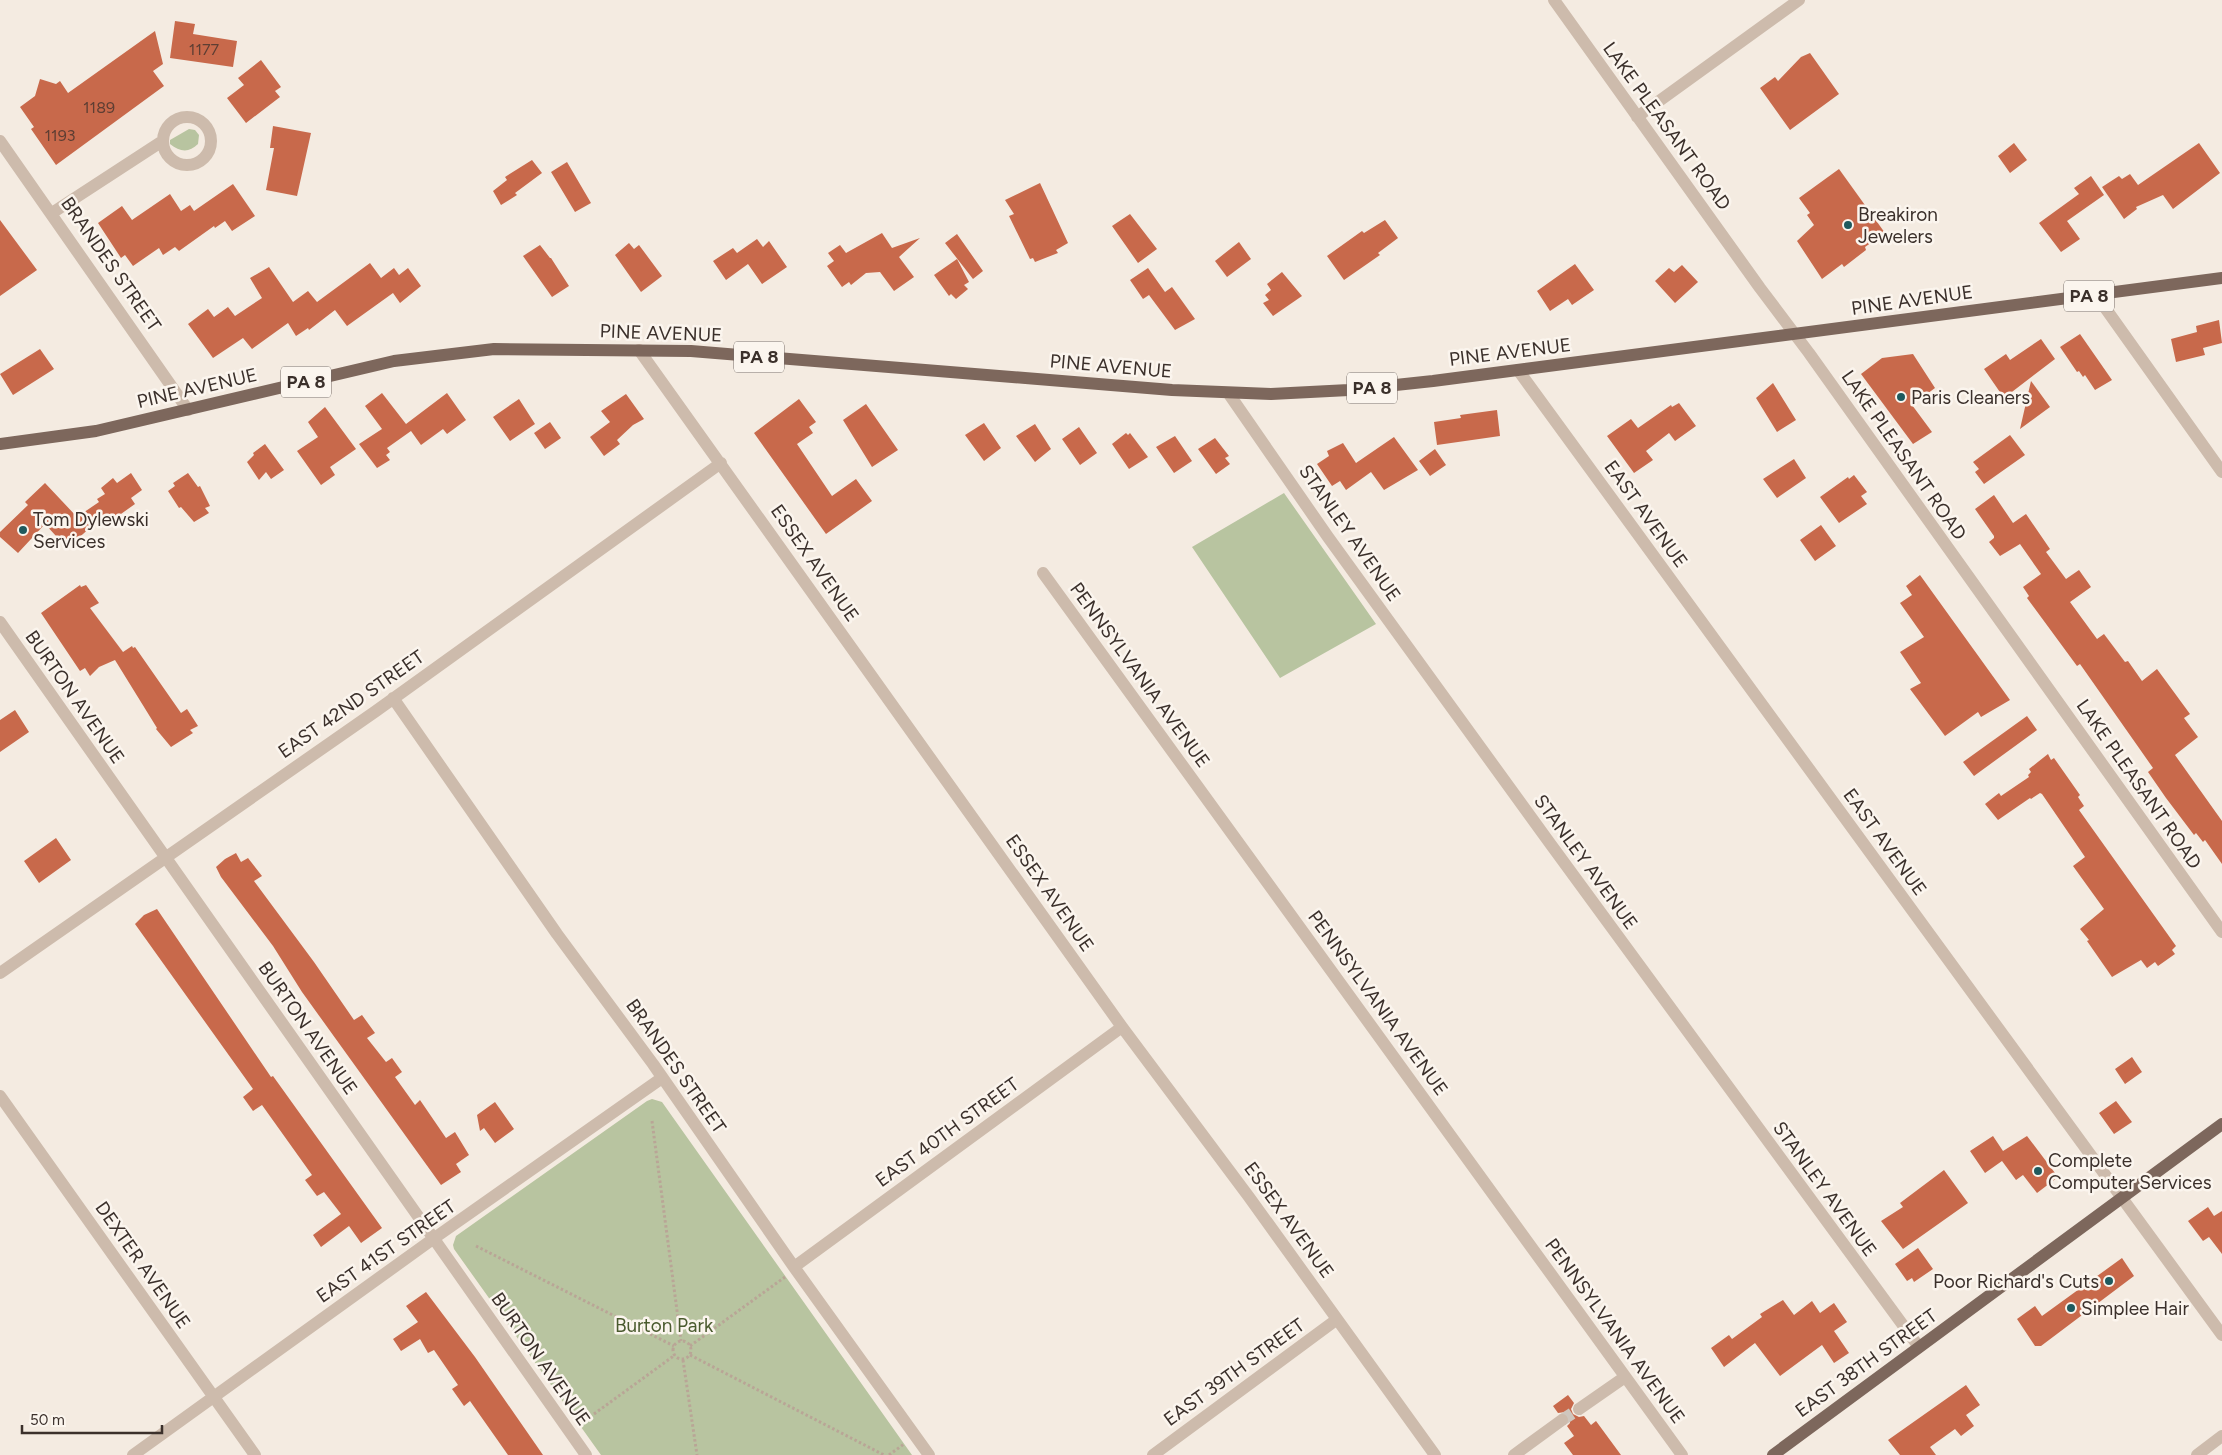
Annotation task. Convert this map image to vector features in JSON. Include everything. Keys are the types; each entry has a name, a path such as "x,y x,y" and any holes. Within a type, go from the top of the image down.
{"main road":[{"name":"PINE AVENUE","path":"0,444 96,431 425,356 494,349 691,351 1229,394 1270,394 1349,390 1518,370 2222,278"},
{"name":"EAST 38TH STREET","path":"1773,1455 2222,1124"}],"street":[{"name":"LAKE PLEASANT ROAD","path":"1554,0 1796,334 2222,932"},
{"path":"1637,117 1799,0"},
{"name":"BRANDES STREET","path":"0,141 188,410"},
{"path":"52,213 161,142"},
{"path":"2096,295 2222,472"},
{"name":"ESSEX AVENUE","path":"639,350 1122,1027 1210,1143 1435,1455"},
{"name":"EAST AVENUE","path":"1518,370 2222,1335"},
{"name":"STANLEY AVENUE","path":"1229,394 1328,537 1537,826 1919,1348"},
{"name":"EAST 42ND STREET","path":"0,973 393,698 721,463"},
{"name":"PENNSYLVANIA AVENUE","path":"1043,573 1682,1455"},
{"name":"BURTON AVENUE","path":"0,622 164,858 586,1455"},
{"name":"BRANDES STREET","path":"393,698 557,934 662,1078 790,1271 930,1455"},
{"name":"EAST 40TH STREET","path":"790,1271 1122,1027"},
{"name":"EAST 41ST STREET","path":"133,1455 433,1239 662,1078"},
{"name":"DEXTER AVENUE","path":"0,1096 255,1455"},
{"name":"EAST 39TH STREET","path":"1153,1455 1336,1320"},
{"path":"1578,1409 1625,1377"},
{"path":"1514,1455 1562,1420"},
{"path":"2197,1455 2222,1436"}],"path":[{"path":"652,1121 681,1341"},
{"path":"476,1246 674,1346"},
{"path":"690,1346 790,1271"},
{"path":"674,1346 681,1341 687,1342 690,1346 690,1355"},
{"path":"674,1346 675,1355 680,1360 683,1360"},
{"path":"594,1414 675,1355"},
{"path":"683,1360 690,1355"},
{"path":"690,1355 884,1455"},
{"path":"683,1360 697,1455"},
{"path":"889,1455 904,1444"}],"green space":[{"path":"189,129 195,130 199,135 198,144 195,147 184,150 177,149 170,144 170,140"},
{"path":"1284,493 1376,624 1280,678 1192,547"},
{"name":"Burton Park","path":"652,1099 662,1102 912,1455 601,1455 453,1245 456,1236"}],"building":[{"path":"175,21 195,24 193,34 237,41 233,67 170,58"},
{"path":"155,31 163,64 153,71 164,86 56,165 31,129 34,127 20,107 35,96 40,79 56,84 60,81 68,93"},
{"path":"1810,53 1839,94 1790,130 1760,88 1775,77 1778,81 1801,57"},
{"path":"261,60 281,87 275,91 280,97 246,123 227,98 244,85 238,78"},
{"path":"273,126 311,133 297,196 266,190 274,148 270,148"},
{"path":"2014,143 2027,160 2010,173 1998,156"},
{"path":"2199,143 2220,173 2173,209 2163,195 2136,207 2137,209 2124,219 2102,187 2119,176 2122,179 2130,174 2138,185"},
{"path":"532,160 542,173 515,193 517,195 501,205 493,191 507,180 505,177"},
{"path":"567,162 591,203 575,212 551,172"},
{"name":"Breakiron Jewelers","path":"1839,169 1885,233 1865,247 1866,250 1844,267 1842,264 1822,279 1797,241 1814,225 1807,215 1810,213 1799,198"},
{"path":"2091,176 2104,195 2067,221 2080,239 2061,252 2039,223 2079,194 2074,188"},
{"path":"1040,183 1068,243 1056,250 1058,253 1035,262 1033,258 1030,259 1009,216 1014,214 1005,200"},
{"path":"233,184 255,216 232,231 225,221 215,228 214,226 179,251 175,247 163,255 159,248 133,266 125,255 121,258 98,223 122,206 132,220 170,194 181,211 190,205 194,211"},
{"path":"1130,214 1157,249 1138,263 1112,226"},
{"path":"0,220 37,270 0,296"},
{"path":"1385,220 1398,238 1378,253 1380,255 1344,280 1327,256 1362,231 1364,233"},
{"path":"882,233 892,248 920,238 899,257 914,277 894,291 880,272 866,273 851,285 849,282 842,287 827,266 834,261 828,253 840,245 846,253"},
{"path":"957,234 983,271 973,279 945,243"},
{"path":"757,239 763,247 769,241 787,267 762,284 748,264 726,280 713,261 733,248 737,253"},
{"path":"1239,242 1251,259 1227,277 1215,261"},
{"path":"629,243 634,249 639,245 662,276 641,292 615,255"},
{"path":"540,245 569,286 552,297 523,256"},
{"path":"957,259 969,282 964,285 968,289 956,299 951,294 949,296 934,275"},
{"path":"370,263 381,278 394,268 399,275 408,268 421,286 400,303 393,293 347,326 335,310 309,330 308,328 296,336 288,323 252,349 243,338 213,358 188,324 208,309 214,317 228,307 235,316 262,298 250,278 269,267 293,302 308,291 317,302"},
{"path":"1575,264 1594,290 1572,305 1568,299 1550,311 1537,291"},
{"path":"1682,265 1698,282 1675,303 1655,281 1669,268 1674,272"},
{"path":"1148,268 1165,292 1172,287 1195,319 1175,330 1149,295 1143,299 1130,280"},
{"path":"1282,272 1302,296 1273,316 1263,303 1269,300 1265,295 1271,290 1267,284"},
{"path":"2219,320 2222,343 2203,348 2205,355 2176,362 2171,339 2197,332 2196,326"},
{"path":"2080,334 2112,380 2095,390 2085,375 2083,377 2079,371 2077,372 2060,347"},
{"path":"2041,339 2055,359 2004,398 1984,369 2006,354 2010,360"},
{"path":"40,349 54,369 13,395 0,374"},
{"name":"Paris Cleaners","path":"1913,354 1935,388 1912,405 1932,432 1913,444 1861,374 1882,358"},
{"path":"2031,381 2050,407 2020,429"},
{"path":"1773,383 1796,420 1777,432 1756,398"},
{"path":"382,393 406,424 447,393 466,420 447,434 443,429 421,445 411,431 387,448 390,452 386,455 390,460 377,468 359,444 382,429 365,406"},
{"path":"626,394 644,419 633,425 617,440 620,444 604,456 590,437 610,422 601,411"},
{"path":"519,399 535,424 510,441 493,417"},
{"path":"799,399 816,422 809,427 813,433 797,444 832,496 856,479 872,501 826,534 754,433"},
{"path":"1679,403 1696,426 1675,441 1669,433 1646,451 1653,460 1634,473 1607,436 1631,419 1638,428 1671,405 1672,407"},
{"path":"866,404 898,450 872,467 843,420"},
{"path":"325,407 356,449 330,467 335,475 321,485 297,451 318,437 308,422"},
{"path":"1497,410 1500,436 1437,445 1434,422 1461,418 1460,415"},
{"path":"550,422 561,438 545,449 534,433"},
{"path":"984,423 1001,448 984,461 965,435"},
{"path":"1035,424 1051,449 1035,462 1016,436"},
{"path":"1079,427 1097,453 1080,465 1062,439"},
{"path":"1126,433 1128,435 1130,433 1148,457 1129,469 1112,444"},
{"path":"2010,435 2025,455 1984,484 1975,472 1979,469 1973,462"},
{"path":"1175,436 1192,461 1174,473 1156,447"},
{"path":"1394,437 1418,470 1384,490 1371,472 1346,490 1340,481 1332,486 1317,464 1329,456 1327,451 1343,443 1356,463"},
{"path":"1215,438 1229,456 1225,458 1230,464 1216,474 1198,449"},
{"path":"265,444 284,470 271,479 266,472 259,480 247,462 254,455 253,453"},
{"path":"1435,449 1446,465 1430,476 1419,461"},
{"path":"1794,459 1806,478 1777,498 1763,479"},
{"path":"131,473 142,490 131,498 135,504 104,526 99,520 67,548 45,524 18,553 0,537 0,532 28,505 25,502 45,483 77,517 99,502 97,499 105,494 101,488 113,478 117,483"},
{"path":"188,473 198,487 200,486 210,506 205,508 209,513 194,522 181,507 179,508 168,491 175,486 173,483"},
{"path":"1854,475 1867,492 1861,496 1867,504 1839,523 1820,497 1848,477 1849,479"},
{"path":"1994,495 2013,523 2026,514 2050,549 2046,552 2066,579 2079,570 2091,587 2070,602 2097,639 2104,634 2125,662 2128,661 2142,681 2157,669 2190,714 2184,718 2198,737 2175,755 2222,821 2222,864 2205,840 2203,842 2196,833 2194,835 2166,798 2148,772 2153,768 2080,664 2077,666 2027,598 2029,596 2023,587 2041,574 2020,544 2000,556 1989,542 1994,536 1975,509"},
{"path":"1821,525 1836,546 1815,561 1800,540"},
{"path":"1920,575 2010,700 1981,717 1978,712 1945,736 1910,689 1921,683 1900,652 1924,637 1900,603 1912,595 1906,586"},
{"path":"80,585 81,587 86,585 99,603 90,608 123,652 132,646 133,648 135,647 181,713 187,709 198,726 190,730 193,733 171,747 156,729 115,660 99,667 90,676 85,668 80,671 41,613"},
{"path":"15,710 29,732 0,752 0,720"},
{"path":"2027,716 2037,730 1974,776 1963,762"},
{"path":"2048,754 2051,760 2054,758 2080,795 2078,797 2084,806 2079,810 2176,946 2172,950 2175,954 2158,966 2155,962 2147,968 2141,960 2112,977 2087,941 2089,940 2080,929 2104,909 2073,866 2085,857 2042,794 2040,793 2030,798 1998,820 1985,804 1999,793 2001,796 2029,777 2028,775 2031,772 2029,769"},
{"path":"56,838 71,860 39,883 24,861"},
{"path":"236,853 241,862 248,858 262,876 254,881 354,1020 362,1015 375,1033 367,1038 386,1062 392,1058 402,1072 395,1077 415,1105 420,1100 446,1138 455,1132 469,1155 456,1164 461,1172 441,1185 302,992 273,946 221,877 216,867"},
{"path":"157,909 271,1077 273,1076 382,1228 361,1243 349,1226 321,1247 313,1235 341,1214 324,1192 317,1196 305,1180 312,1175 262,1105 253,1111 243,1097 253,1089 135,924 144,915"},
{"path":"2132,1057 2142,1072 2125,1084 2115,1069"},
{"path":"2116,1101 2132,1122 2114,1134 2099,1113"},
{"path":"495,1102 514,1129 495,1143 484,1128 480,1131 477,1115"},
{"path":"1993,1136 2003,1151 2027,1136 2058,1177 2037,1193 2023,1175 2016,1180 2002,1161 1985,1173 1970,1151"},
{"path":"1944,1170 1968,1203 1903,1249 1881,1221 1903,1207 1900,1203"},
{"path":"2208,1207 2214,1216 2222,1211 2222,1254 2209,1237 2203,1241 2188,1221"},
{"path":"1918,1248 1933,1269 1914,1282 1912,1278 1907,1281 1895,1264"},
{"path":"2122,1258 2134,1276 2041,1346 2035,1346 2017,1319 2035,1306 2042,1316"},
{"path":"426,1292 475,1357 543,1455 508,1455 470,1401 464,1406 452,1389 458,1385 434,1350 428,1353 420,1339 401,1351 393,1339 418,1322 406,1306"},
{"path":"1783,1300 1794,1315 1812,1301 1820,1313 1834,1303 1847,1322 1834,1331 1849,1353 1834,1363 1822,1345 1780,1376 1755,1343 1724,1367 1711,1348 1729,1335 1732,1339 1762,1317 1760,1314"},
{"path":"1966,1385 1980,1405 1966,1415 1974,1426 1961,1436 1955,1429 1930,1447 1936,1455 1900,1455 1888,1440"},
{"path":"1568,1395 1574,1403 1571,1409 1573,1414 1579,1417 1584,1416 1591,1425 1596,1421 1621,1455 1573,1455 1564,1443 1574,1436 1567,1426 1570,1423 1569,1416 1565,1412 1558,1413 1553,1406"}],"tunnel":[{"path":"1562,1420 1579,1409"}],"place":[{"name":"Breakiron Jewelers","path":"1848,225"},
{"name":"Paris Cleaners","path":"1901,397"},
{"name":"Tom Dylewski Services","path":"23,530"},
{"name":"Complete Computer Services","path":"2038,1171"},
{"name":"Poor Richard's Cuts","path":"2109,1281"},
{"name":"Simplee Hair","path":"2071,1308"}]}
